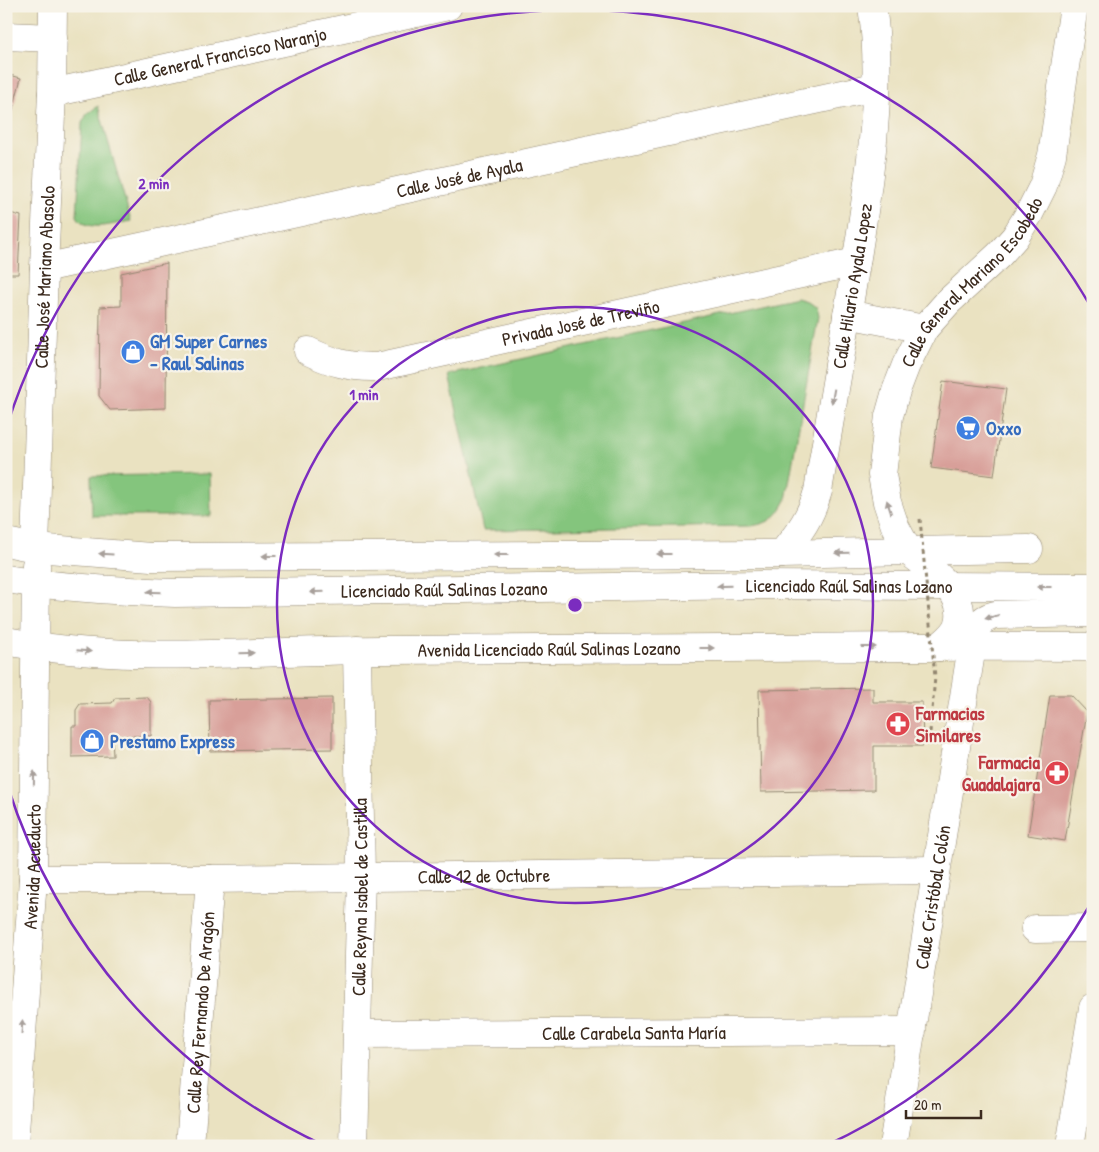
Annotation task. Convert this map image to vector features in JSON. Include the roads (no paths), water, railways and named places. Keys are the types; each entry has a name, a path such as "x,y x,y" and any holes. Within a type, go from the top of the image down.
{"street":[{"name":"Calle José Mariano Abasolo","path":"36,584 35,548 52,93 53,6"},
{"name":"Calle General Francisco Naranjo","path":"52,93 448,6"},
{"name":"Calle Hilario Ayala Lopez","path":"782,554 806,524 818,491 856,262 868,188 875,86 876,44 872,6"},
{"name":"Calle General Mariano Escobedo","path":"908,551 895,526 887,502 882,475 889,416 896,390 924,329 948,302 999,255 1015,237 1043,186 1052,155 1074,6"},
{"path":"6,36 53,38"},
{"name":"Calle José de Ayala","path":"44,268 875,86"},
{"name":"Privada José de Treviño","path":"308,351 343,365 360,368 377,367 856,262"},
{"path":"847,314 924,329"},
{"path":"6,542 35,548 151,557 782,554 1030,549"},
{"path":"908,551 949,586 959,604 959,624 955,632 939,647"},
{"name":"Licenciado Raúl Salinas Lozano","path":"6,578 36,584 104,590 174,593 760,585 1093,587"},
{"name":"Avenida Acueducto","path":"14,1146 33,879 36,584"},
{"name":"Calle Cristóbal Colón","path":"893,1146 976,630 982,619 995,615 1093,613"},
{"name":"Avenida Licenciado Raúl Salinas Lozano","path":"6,641 36,647 94,652 169,655 357,650 1093,647"},
{"name":"Calle Reyna Isabel de Castilla","path":"354,1146 361,877 357,650"},
{"name":"Calle 12 de Octubre","path":"33,879 210,879 936,870"},
{"name":"Calle Rey Fernando De Aragón","path":"190,1146 210,879"},
{"path":"1035,929 1093,928"},
{"path":"1070,1146 1085,1101 1093,1008"},
{"name":"Calle Carabela Santa María","path":"358,1034 912,1031"}],"place":[{"name":"GM Super Carnes - Raul Salinas","path":"133,352"},
{"name":"Oxxo","path":"968,428"},
{"name":"Farmacias Similares","path":"898,724"},
{"name":"Prestamo Express","path":"92,741"},
{"name":"Farmacia Guadalajara","path":"1057,773"}]}
